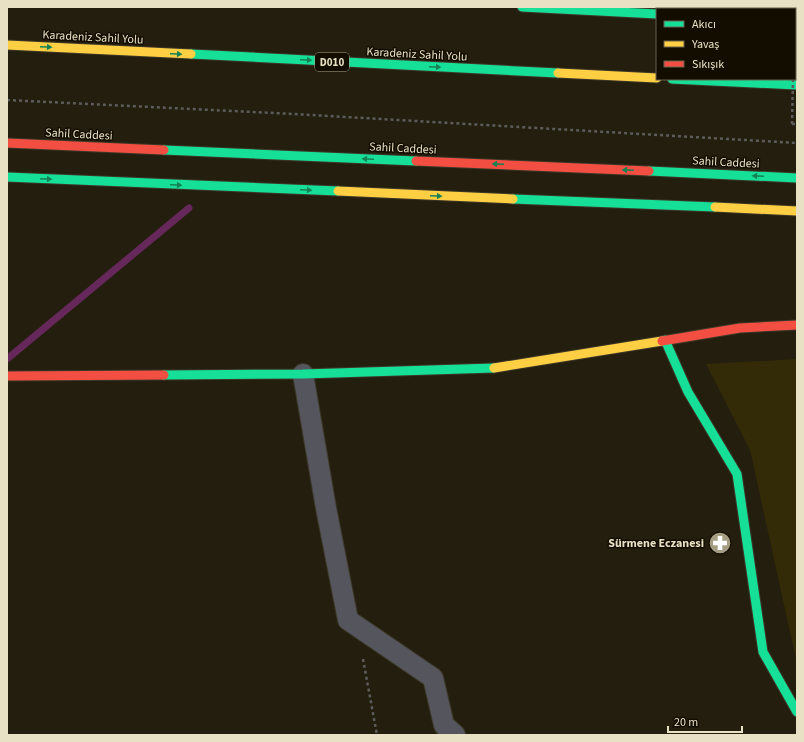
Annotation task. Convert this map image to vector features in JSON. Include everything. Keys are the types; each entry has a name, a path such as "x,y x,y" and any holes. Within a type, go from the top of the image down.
{"main road":[{"path":"522,7 656,14"},
{"name":"Karadeniz Sahil Yolu","path":"7,45 656,78"},
{"path":"693,80 797,85"},
{"name":"Sahil Caddesi","path":"7,143 797,178"},
{"path":"7,177 797,211"},
{"path":"7,376 303,374 492,368 740,328 797,325"},
{"path":"665,340 688,392 737,474 763,652 797,712"},
{"path":"7,384 20,377"}],"street":[{"path":"303,374 326,508 348,620 433,678 444,725 455,735"}],"path":[{"path":"793,80 792,124 797,124"},
{"path":"7,100 302,114 797,143"},
{"path":"358,626 377,735"}],"shaded area":[{"path":"797,359 797,664 750,450 706,364"}],"waterway":[{"path":"7,359 189,208"}],"traffic: fast":[{"path":"522,7 656,14"},
{"path":"191,54 558,73"},
{"path":"693,80 797,85"},
{"path":"164,150 416,161"},
{"path":"649,171 797,178"},
{"path":"7,177 338,191"},
{"path":"513,199 715,207"},
{"path":"665,340 688,392 737,474 763,652 797,712"},
{"path":"164,375 303,374 494,368"}],"traffic: slow":[{"path":"7,45 191,54"},
{"path":"558,73 656,78"},
{"path":"338,191 513,199"},
{"path":"715,207 797,211"},
{"path":"494,368 662,341"}],"traffic: jam":[{"path":"7,143 164,150"},
{"path":"416,161 649,171"},
{"path":"662,341 740,328 797,325"},
{"path":"7,376 164,375"}],"place":[{"name":"Sürmene Eczanesi","path":"720,543"}]}
